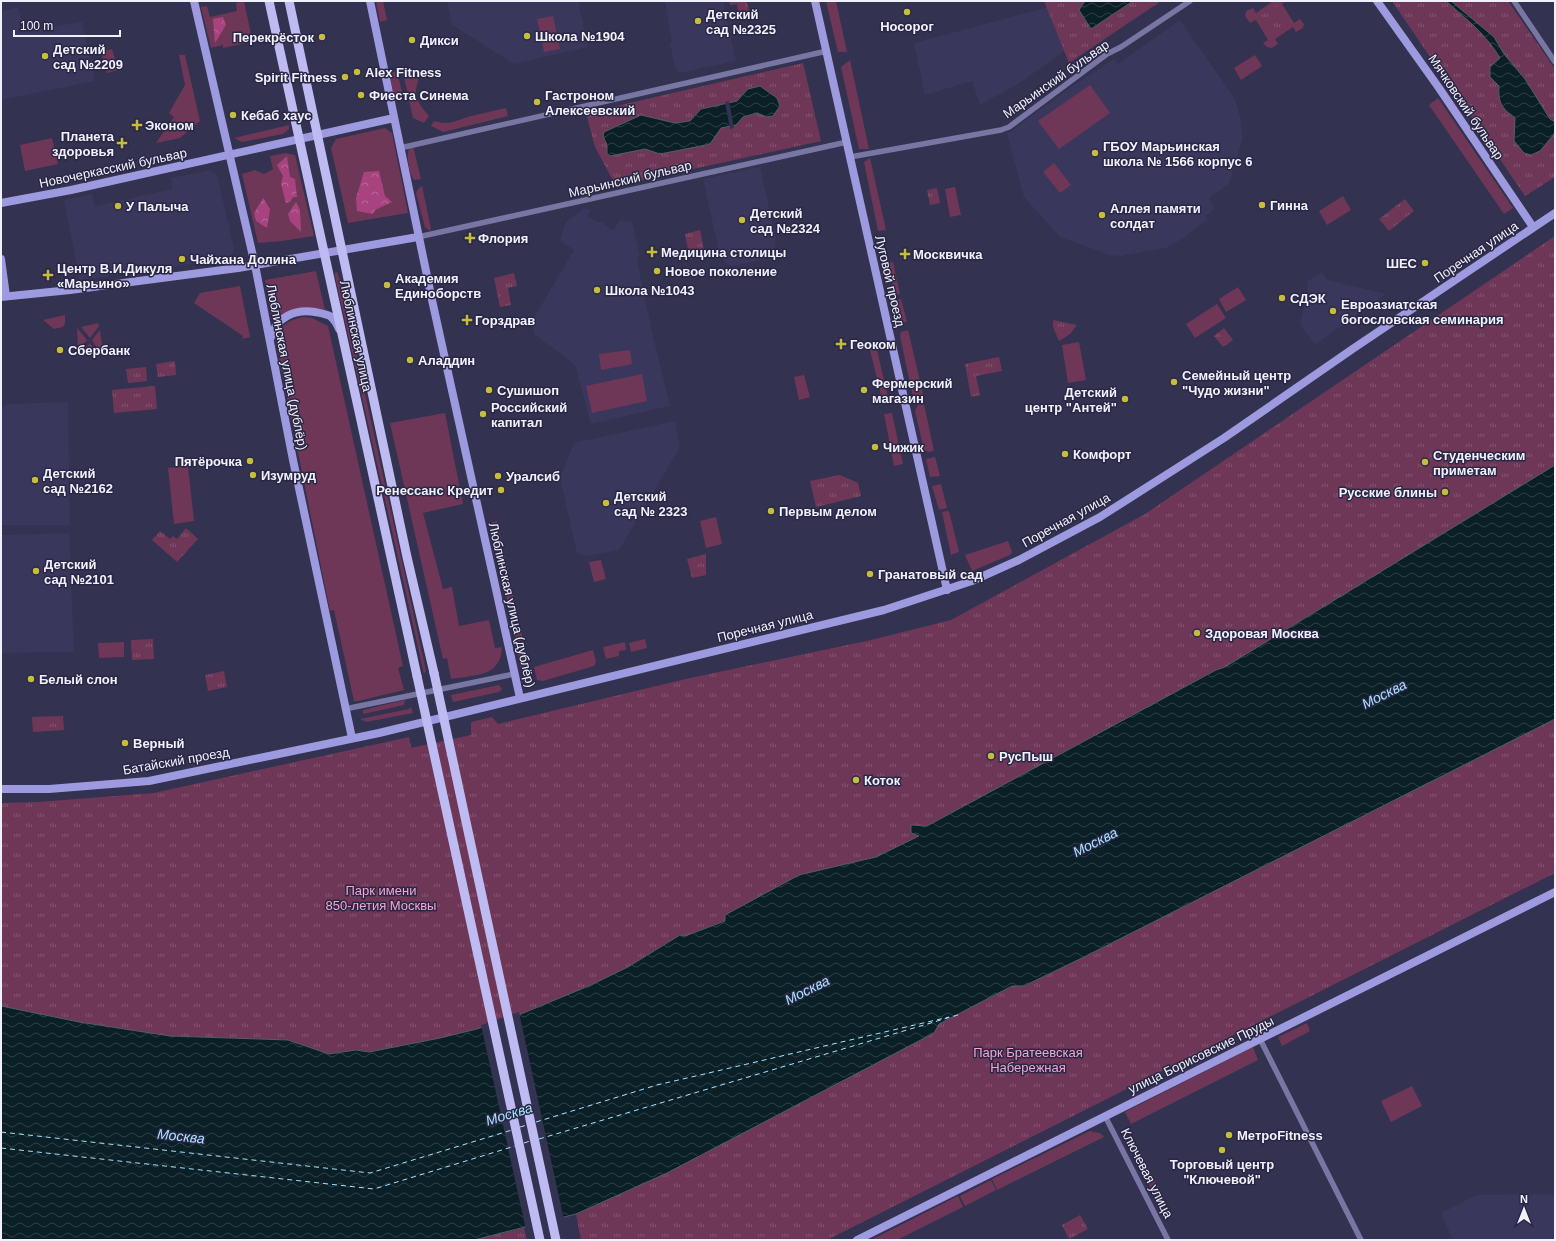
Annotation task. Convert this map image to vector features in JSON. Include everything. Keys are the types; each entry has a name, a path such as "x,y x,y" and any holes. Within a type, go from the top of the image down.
{"main road":[{"name":"Люблинская улица","path":"269,1 540,1240"},
{"name":"Люблинская улица","path":"289,1 407,557 434,673 556,1240"}],"street":[{"name":"Люблинская улица (дублёр)","path":"194,1 255,265 291,452 352,738"},
{"name":"Люблинская улица (дублёр)","path":"370,1 418,237 520,698"},
{"name":"Луговой проезд","path":"815,1 947,590"},
{"name":"Марьинский бульвар","path":"850,157 1001,130 1009,127 1107,54 1121,47 1190,1"},
{"name":"Мячковский бульвар","path":"1377,1 1439,88 1533,228"},
{"path":"1514,1 1555,62"},
{"path":"400,148 826,51"},
{"name":"Новочеркасский бульвар","path":"1,203 69,190 394,118"},
{"name":"Марьинский бульвар","path":"418,237 847,142"},
{"name":"Поречная улица","path":"352,738 457,715 520,698 884,610 947,590 999,570 1100,517 1224,438 1354,348 1555,213"},
{"path":"1,259 3,297 70,290 255,265 418,237"},
{"path":"270,340 277,322 292,314 306,311 328,315 334,320 342,332"},
{"path":"345,709 514,674"},
{"name":"Батайский проезд","path":"1,789 49,789 149,780 352,738"},
{"name":"улица Борисовские Пруды","path":"857,1240 1555,892"},
{"path":"1260,1039 1361,1240"},
{"name":"Ключевая улица","path":"1105,1116 1168,1240"}],"shaded area":[{"name":"Школа №1904","path":"447,1 578,1 588,47 514,64 452,25"},
{"name":"Детский сад №2325","path":"665,1 723,1 736,61 679,73 675,67 670,44 672,41"},
{"name":"Детский сад №2209","path":"18,7 25,31 82,22 95,81 1,100 1,12"},
{"path":"1049,7 1065,51 1018,84 980,105 972,81 925,95 914,43"},
{"name":"ГБОУ Марьинская школа № 1566 корпус 6","path":"1180,20 1235,99 1243,137 1229,184 1209,198 1215,208 1206,216 1207,220 1182,239 1166,248 1121,256 1110,255 1060,237 1024,197 1007,134 1071,87 1114,59 1118,64"},
{"name":"Детский сад №2324","path":"760,167 776,239 775,249 766,259 733,266 726,263 720,256 703,179"},
{"path":"210,170 217,174 234,249 230,258 80,280 64,200 92,194 95,206 172,189 171,178"},
{"name":"Школа №1043","path":"584,208 591,210 587,216 598,222 602,222 613,231 620,220 632,222 640,256 637,258 637,261 670,406 591,424 575,365 534,334 533,319 574,250 560,241 566,222"},
{"name":"Евроазиатская богословская семинария","path":"1322,273 1328,280 1386,294 1315,345 1300,324 1308,291 1307,281"},
{"name":"Детский сад №2162","path":"68,402 70,525 1,525 1,409 6,404"},
{"name":"Детский сад № 2323","path":"675,421 680,447 619,550 586,556 577,553 560,478 574,443"},
{"name":"Детский сад №2101","path":"69,533 74,652 1,653 1,535"},
{"path":"1555,1194 1555,1240 1453,1240 1441,1213 1476,1195"}],"green space":[{"path":"244,1 252,39 251,42 223,48 223,45 211,48 201,7 207,6 210,17 237,11 236,3"},
{"path":"376,1 383,1 387,20 380,22"},
{"path":"729,1 747,1 750,18 740,20 737,4 730,5"},
{"path":"826,1 836,1 847,52 838,52"},
{"path":"1044,1 1161,1 1069,63"},
{"path":"1273,1 1286,1 1282,4 1294,23 1300,19 1304,24 1303,28 1296,32 1293,27 1275,39 1278,44 1272,48 1267,47 1263,43 1268,40 1256,20 1250,23 1245,16 1246,11 1253,8 1256,13"},
{"path":"1392,1 1508,1 1555,69 1555,177 1525,196 1461,102 1458,90 1445,79"},
{"path":"1277,5 1290,24 1271,36 1259,17"},
{"path":"553,16 560,49 544,52 537,19"},
{"path":"223,17 226,25 215,43 213,19"},
{"path":"112,49 118,70 107,73 101,52"},
{"path":"179,55 185,55 200,121 180,138 156,143 174,117 169,113 185,85"},
{"path":"1255,55 1262,66 1241,80 1234,68"},
{"path":"850,60 869,149 859,149 841,67"},
{"path":"803,63 821,141 616,186 595,147 586,113"},
{"path":"397,71 402,92 398,94 399,99 395,100 390,77 393,72"},
{"path":"418,72 419,78 416,89 417,97 429,116 424,123 413,118 404,77"},
{"path":"1090,85 1110,113 1059,149 1038,121"},
{"path":"1438,98 1513,208 1504,214 1429,105"},
{"path":"506,108 508,116 443,132 431,126 434,121 449,123"},
{"path":"289,125 289,129 283,134 242,142 234,138"},
{"path":"385,128 392,133 408,213 348,223 331,148 336,139"},
{"path":"52,138 58,164 25,171 20,145"},
{"path":"413,146 421,179 414,180 409,169 408,160 409,149"},
{"path":"286,153 295,155 314,236 258,243 242,174 255,170 264,174 273,169 270,156"},
{"path":"287,156 290,177 295,179 297,197 293,197 290,202 286,203 281,184 283,176 277,165"},
{"path":"870,158 886,230 878,231 864,162"},
{"path":"1054,163 1071,185 1060,193 1043,172"},
{"path":"379,171 385,196 392,202 375,210 373,214 357,211 356,198 364,172"},
{"path":"422,186 431,229 430,231 425,227 416,193"},
{"path":"955,187 961,215 950,217 945,189"},
{"path":"937,188 940,203 930,205 927,190"},
{"path":"1343,196 1351,210 1327,225 1319,211"},
{"path":"263,198 270,209 267,228 256,221 254,213"},
{"path":"1405,199 1414,211 1389,231 1379,219"},
{"path":"296,202 300,210 301,232 290,221 288,214"},
{"path":"700,230 705,255 690,259 685,234"},
{"name":"Парк имени 850-летия Москвы","path":"1555,236 1555,465 1225,667 1216,670 927,826 911,825 920,835 876,857 799,875 726,920 685,936 680,935 628,967 591,985 521,1014 477,1029 369,1052 356,1050 329,1054 288,1040 170,1036 79,1022 1,1006 1,803 38,802 154,793 409,737 411,748 471,735 471,722 492,717 498,724 690,678 871,640 951,620 1145,514"},
{"path":"893,262 900,294 895,295 889,263"},
{"path":"316,271 325,310 310,308 297,309 284,313 272,321 265,280"},
{"path":"337,272 426,671 424,674 335,276 335,273"},
{"path":"514,273 517,286 508,288 511,305 500,307 494,278"},
{"path":"240,286 250,337 242,339 243,336 194,303 200,293"},
{"path":"1238,287 1246,300 1226,312 1219,299"},
{"path":"901,299 907,322 899,323 896,320 892,302 893,300"},
{"path":"1217,304 1226,318 1195,338 1186,324"},
{"path":"65,315 65,323 63,327 54,329 43,320"},
{"path":"303,317 312,318 328,326 403,666 398,668 404,690 358,701 354,701 334,610 330,611 275,338 283,326"},
{"path":"1053,320 1077,325 1070,334 1059,341 1053,327"},
{"path":"98,323 99,326 90,338 81,327"},
{"path":"77,328 87,340 78,351"},
{"path":"1224,328 1233,340 1223,347 1214,336"},
{"path":"100,330 103,353 100,353 92,340"},
{"path":"908,330 924,398 916,399 913,397 900,336 901,332"},
{"path":"875,341 889,402 883,403 868,342"},
{"path":"1079,342 1086,380 1068,383 1062,345"},
{"path":"90,343 97,354 80,354"},
{"path":"630,350 632,364 601,370 599,354"},
{"path":"999,357 1002,371 976,376 980,395 971,397 965,364"},
{"path":"175,361 176,375 158,377 156,364"},
{"path":"146,367 147,381 128,383 126,369"},
{"path":"642,374 647,401 592,413 586,386"},
{"path":"804,375 810,397 799,400 794,377"},
{"path":"155,386 157,409 114,413 112,390"},
{"path":"924,404 934,451 928,452 924,450 915,411 918,405"},
{"path":"445,413 463,504 423,513 443,589 452,587 459,626 489,620 495,648 502,647 501,657 492,669 477,675 451,679 447,658 443,659 390,423"},
{"path":"892,413 903,464 894,466 884,414"},
{"path":"935,457 940,476 930,477 926,459"},
{"path":"188,466 194,521 174,524 168,468"},
{"path":"840,475 858,483 861,496 816,507 810,481"},
{"path":"941,484 947,508 939,510 932,486"},
{"path":"949,511 959,552 951,555 942,512"},
{"path":"716,517 722,544 706,548 700,521"},
{"path":"497,521 523,640 518,642 516,642 491,523"},
{"path":"186,528 198,539 177,562 152,540 160,531 170,539 173,536 177,539"},
{"path":"1008,541 1012,552 1010,555 972,571 965,555"},
{"path":"706,554 706,575 692,578 687,559"},
{"path":"601,560 606,579 594,582 589,562"},
{"path":"153,639 154,659 132,660 131,640"},
{"path":"645,639 647,648 631,652 629,643"},
{"path":"124,642 124,657 99,658 98,643"},
{"path":"625,642 626,650 619,651 619,656 606,659 603,647"},
{"path":"519,647 525,649 530,671 522,674 516,648"},
{"path":"593,650 596,662 594,666 543,681 537,680 534,667"},
{"path":"224,671 227,687 208,691 205,675"},
{"path":"499,685 502,689 499,692 453,702 451,695"},
{"path":"405,700 404,705 363,714 363,710"},
{"path":"411,707 413,713 366,722 360,719 409,709"},
{"path":"63,716 64,730 33,732 32,717"},
{"name":"Парк Братеевская Набережная","path":"1555,719 1555,873 827,1240 581,1240 576,1214 712,1149 934,1033 938,1024 1013,986 1024,986 1084,957"},
{"path":"1307,1023 1310,1031 1282,1046 1278,1037"},
{"path":"1253,1047 1258,1060 1131,1124 1125,1112"},
{"path":"1412,1086 1422,1106 1391,1122 1381,1101"},
{"path":"1090,1131 1100,1133 1104,1137 997,1190 992,1179"},
{"path":"1139,1150 1163,1197 1157,1200 1133,1152"},
{"path":"991,1180 996,1190 965,1206 960,1196"},
{"path":"958,1196 963,1207 897,1240 871,1240"},
{"path":"1080,1215 1088,1229 1069,1239 1062,1225"},
{"path":"524,1228 527,1240 474,1240"}],"water":[{"path":"1085,1 1133,1 1091,29 1079,10"},
{"path":"1446,1 1451,1 1494,37 1504,54 1525,79 1550,119 1555,122 1555,133 1540,151 1531,155 1524,153 1514,141 1515,118 1506,111 1501,104 1499,86 1490,77 1490,67 1500,58 1482,34"},
{"path":"760,86 777,98 780,106 773,116 767,117 757,113 743,117 736,125 721,128 710,144 660,154 645,149 610,156 607,154 607,145 603,136 604,132 641,115 675,123 690,121 701,109 737,101 748,89"},
{"name":"Москва","path":"1555,465 1555,719 1084,957 1024,986 1012,986 939,1024 934,1033 667,1173 576,1214 474,1240 1,1240 1,1006 79,1022 170,1036 288,1040 329,1054 356,1050 369,1052 440,1038 477,1029 521,1014 591,985 628,967 680,935 685,936 725,921 725,915 799,875 876,857 919,836 911,833 911,825 927,826 1216,670 1225,667"}],"pier":[{"path":"729,101 734,128 730,129 725,102"},
{"path":"519,1012 564,1220 526,1230 481,1025"}],"ferry route":[{"path":"539,1139 961,1014"},
{"path":"536,1122 657,1085 949,1017"},
{"path":"520,1127 527,1125"},
{"path":"1,1132 370,1173 512,1130"},
{"path":"524,1143 530,1141"},
{"path":"1,1148 374,1189 515,1146"}],"place":[{"name":"Носорог","path":"907,12"},
{"name":"Детский сад №2325","path":"698,21"},
{"name":"Школа №1904","path":"527,36"},
{"name":"Перекрёсток","path":"322,37"},
{"name":"Дикси","path":"412,40"},
{"name":"Детский сад №2209","path":"45,56"},
{"name":"Alex Fitness","path":"357,72"},
{"name":"Spirit Fitness","path":"345,77"},
{"name":"Фиеста Синема","path":"361,95"},
{"name":"Гастроном Алексеевский","path":"537,102"},
{"name":"Кебаб хаус","path":"233,115"},
{"name":"Эконом","path":"137,125"},
{"name":"Планета здоровья","path":"122,143"},
{"name":"ГБОУ Марьинская школа № 1566 корпус 6","path":"1095,153"},
{"name":"Гинна","path":"1262,205"},
{"name":"У Палыча","path":"118,206"},
{"name":"Аллея памяти солдат","path":"1102,215"},
{"name":"Детский сад №2324","path":"742,220"},
{"name":"Флория","path":"470,238"},
{"name":"Медицина столицы","path":"652,252"},
{"name":"Москвичка","path":"905,254"},
{"name":"Чайхана Долина","path":"182,259"},
{"name":"ШЕС","path":"1425,263"},
{"name":"Новое поколение","path":"657,271"},
{"name":"Центр В.И.Дикуля «Марьино»","path":"48,275"},
{"name":"Академия Единоборств","path":"387,285"},
{"name":"Школа №1043","path":"597,290"},
{"name":"СДЭК","path":"1282,298"},
{"name":"Евроазиатская богословская семинария","path":"1333,311"},
{"name":"Горздрав","path":"467,320"},
{"name":"Геоком","path":"841,344"},
{"name":"Сбербанк","path":"60,350"},
{"name":"Аладдин","path":"410,360"},
{"name":"Семейный центр \"Чудо жизни\"","path":"1174,382"},
{"name":"Сушишоп","path":"489,390"},
{"name":"Фермерский магазин","path":"864,390"},
{"name":"Детский центр \"Антей\"","path":"1125,399"},
{"name":"Российский капитал","path":"483,414"},
{"name":"Чижик","path":"875,447"},
{"name":"Комфорт","path":"1065,454"},
{"name":"Пятёрочка","path":"250,461"},
{"name":"Студенческим приметам","path":"1425,462"},
{"name":"Изумруд","path":"253,475"},
{"name":"Уралсиб","path":"498,476"},
{"name":"Детский сад №2162","path":"35,480"},
{"name":"Ренессанс Кредит","path":"501,490"},
{"name":"Русские блины","path":"1445,492"},
{"name":"Детский сад № 2323","path":"606,503"},
{"name":"Первым делом","path":"771,511"},
{"name":"Детский сад №2101","path":"36,571"},
{"name":"Гранатовый сад","path":"870,574"},
{"name":"Здоровая Москва","path":"1197,633"},
{"name":"Белый слон","path":"31,679"},
{"name":"Верный","path":"125,743"},
{"name":"РусПыш","path":"991,756"},
{"name":"Коток","path":"856,780"},
{"name":"МетроFitness","path":"1229,1135"},
{"name":"Торговый центр \"Ключевой\"","path":"1222,1150"}]}
